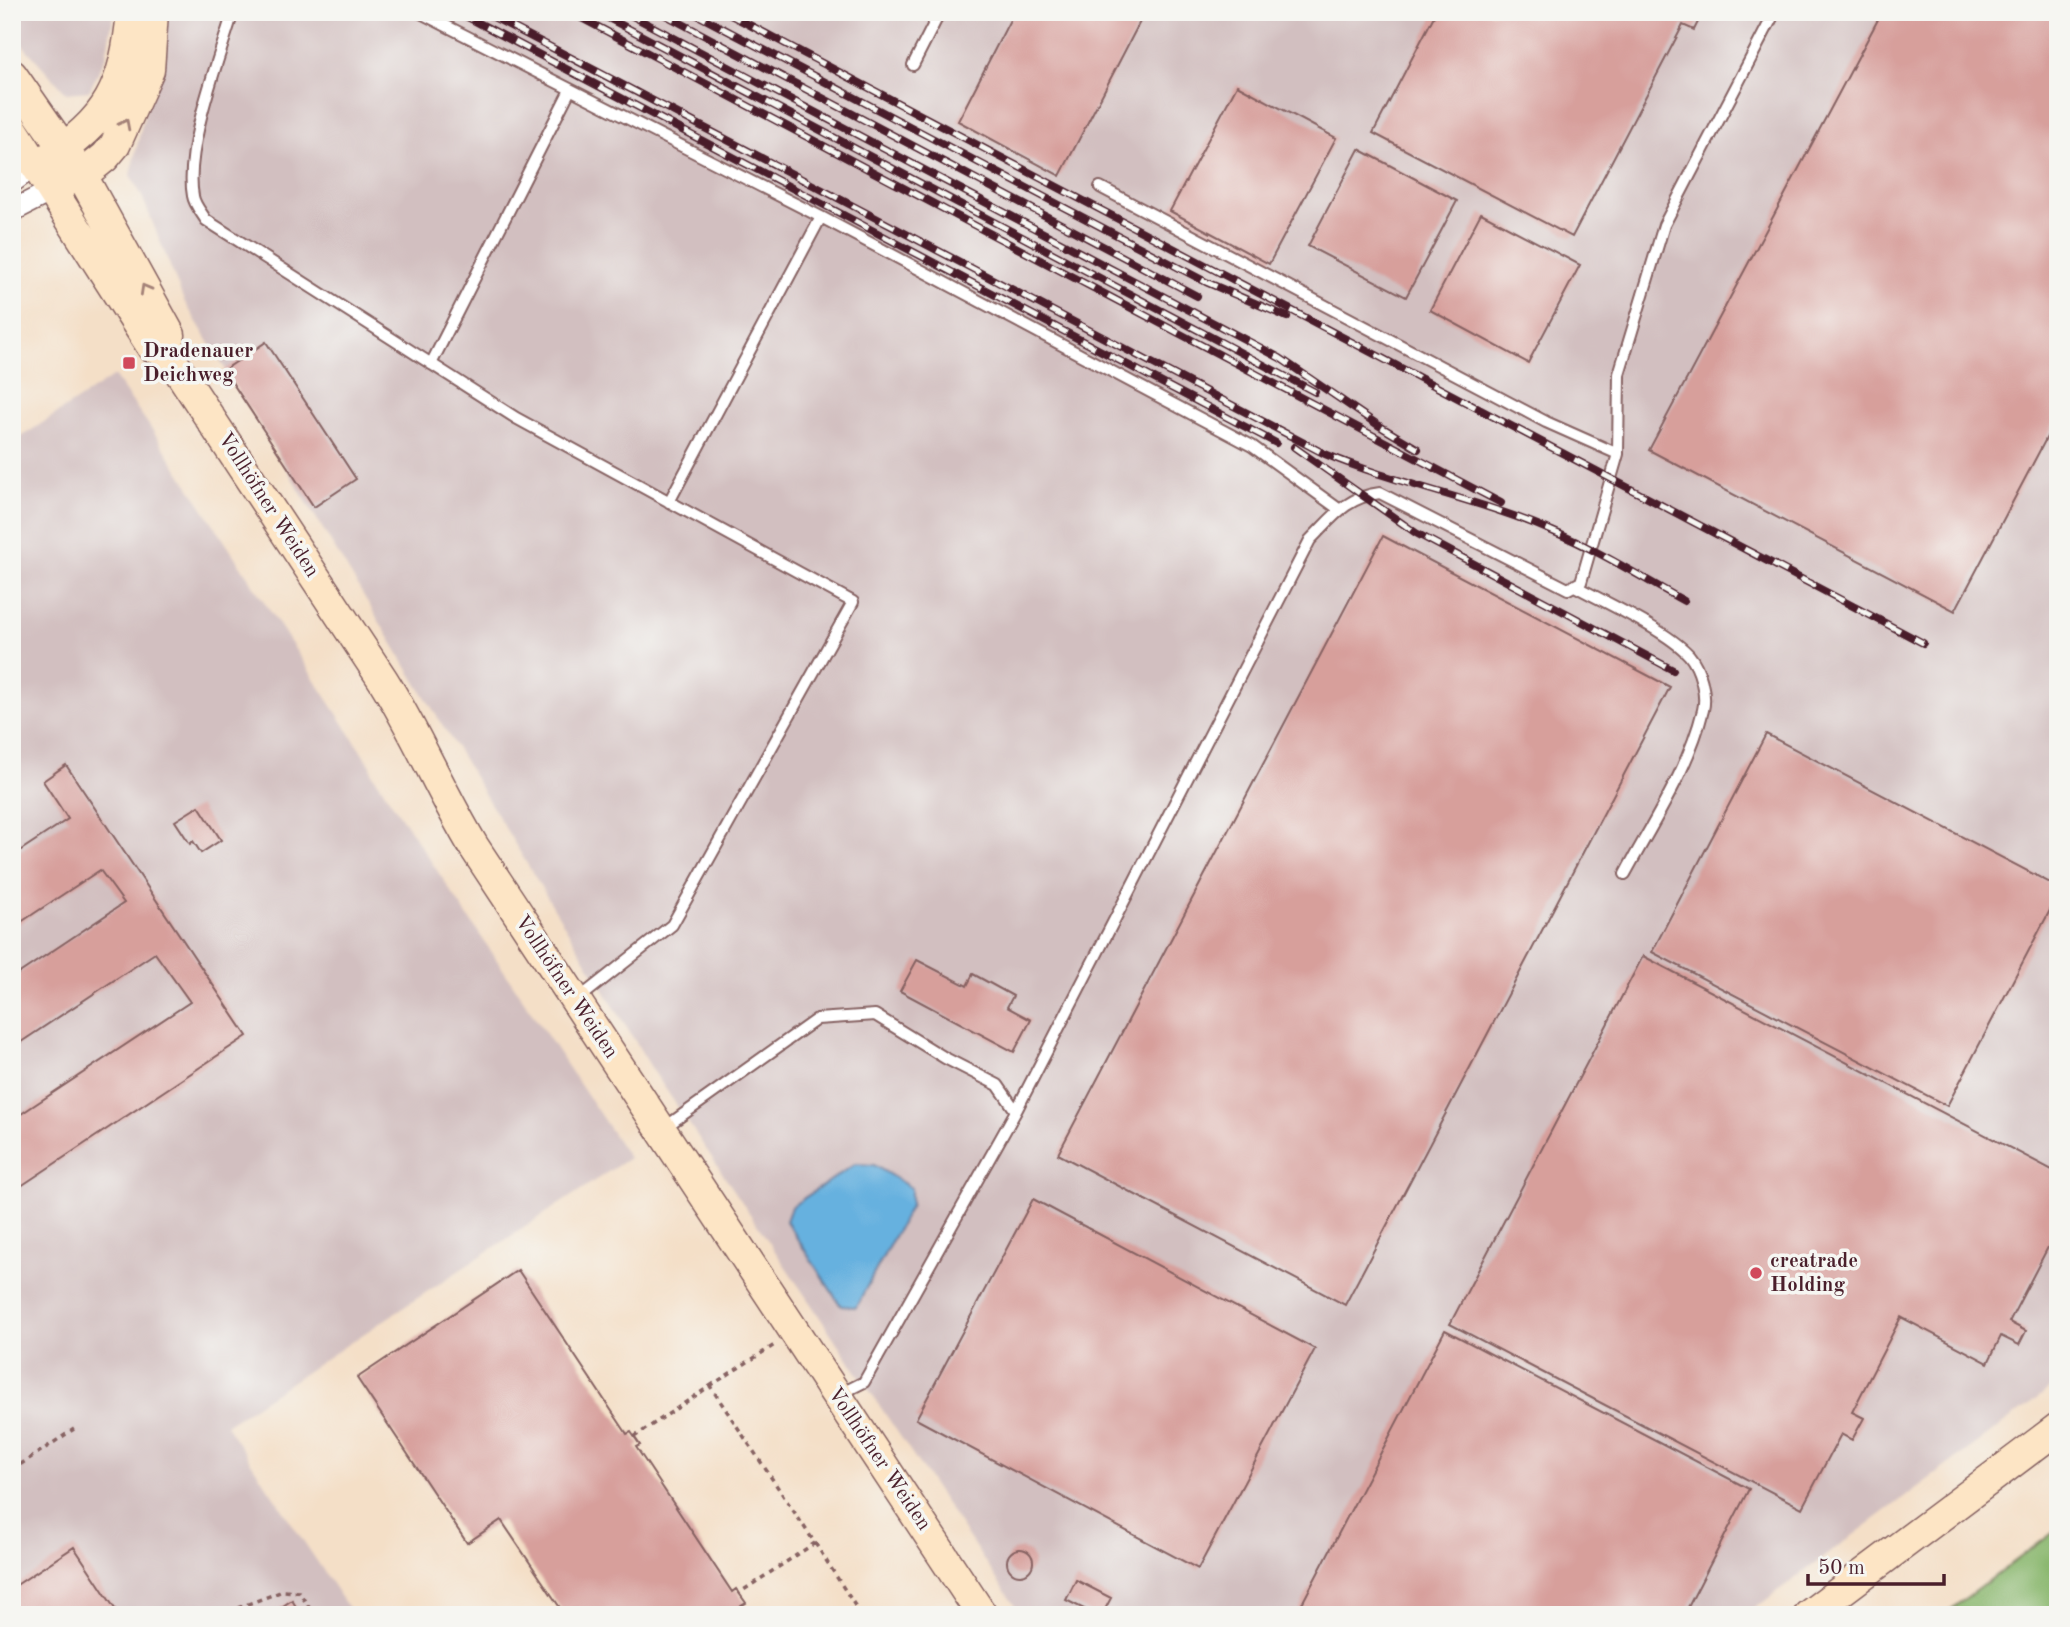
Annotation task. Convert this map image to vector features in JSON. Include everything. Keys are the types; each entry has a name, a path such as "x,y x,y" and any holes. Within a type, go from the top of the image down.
{"main road":[{"path":"24,174 89,129 113,97 122,74 132,12"},
{"path":"51,191 105,157 115,145 149,71 153,12"},
{"name":"Vollhöfner Weiden","path":"12,75 81,174 170,335 165,350"},
{"name":"Vollhöfner Weiden","path":"12,128 24,174 51,191 152,346 165,350 383,680 420,743 452,810 474,848 982,1615"},
{"path":"1809,1615 2058,1428"}],"street":[{"path":"12,211 51,191"}],"lane":[{"path":"233,12 197,138 191,174 193,199 206,219 516,418 853,603 672,925 575,1001"},
{"path":"419,12 821,218 1252,446 1339,510"},
{"path":"913,65 940,12"},
{"path":"837,1396 863,1382 1016,1111 1310,540 1339,510 1360,495 1380,492 1568,589 1581,582 1618,454 1619,374 1664,225 1775,12"},
{"path":"430,364 570,90"},
{"path":"1100,187 1546,422 1618,454"},
{"path":"669,502 821,218"},
{"path":"1575,586 1673,641 1691,657 1702,681 1704,708 1684,763 1625,874"},
{"path":"661,1130 817,1019 875,1015 945,1058 998,1085 1016,1111"}],"path":[{"path":"634,1437 794,1331"},
{"path":"710,1386 861,1615"},
{"path":"12,1470 75,1429"},
{"path":"739,1593 815,1543"},
{"path":"219,1615 283,1591 299,1592 314,1615"}],"shaded area":[{"path":"12,12 114,12 106,56 89,91 66,93 12,33"},
{"path":"169,12 2058,12 2058,1383 1746,1615 1021,1615 652,1069 184,301 142,196 130,175"},
{"path":"114,376 153,431 371,766 372,773 629,1158 226,1425 353,1615 12,1615 12,443"}],"green space":[{"path":"2058,1529 2058,1615 1943,1615"}],"water":[{"path":"855,1164 874,1165 911,1188 911,1205 856,1307 841,1306 786,1221 791,1207"}],"building":[{"path":"1014,12 1145,12 1060,176 958,121"},
{"path":"1436,12 1703,12 1694,30 1683,25 1572,237 1373,133"},
{"path":"1882,12 2058,12 2058,416 1955,611 1649,450"},
{"path":"1237,85 1336,138 1269,264 1170,211"},
{"path":"1359,149 1457,201 1406,297 1308,246"},
{"path":"1481,213 1580,265 1528,363 1430,310"},
{"path":"266,342 356,479 314,507 224,370"},
{"path":"1383,536 1670,687 1345,1305 1058,1154"},
{"path":"1766,734 2058,887 2058,895 1947,1106 1652,952"},
{"path":"66,765 247,1036 12,1192 12,1120 190,1002 155,953 12,1048 12,978 124,903 100,870 12,928 12,856 68,819 43,781"},
{"path":"199,806 221,840 201,853 193,841 190,844 175,821"},
{"name":"creatrade Holding","path":"1643,956 2058,1173 2058,1228 2009,1322 2026,1331 2019,1345 2001,1336 1988,1363 1901,1317 1852,1412 1864,1418 1852,1440 1841,1434 1802,1508 1450,1324"},
{"path":"917,960 967,986 973,974 1013,996 1007,1007 1031,1020 1014,1052 900,991"},
{"path":"1033,1199 1315,1349 1198,1569 916,1419"},
{"path":"518,1270 627,1434 631,1432 640,1445 636,1447 732,1592 736,1589 746,1603 741,1606 746,1615 565,1615 501,1520 467,1543 357,1378"},
{"path":"1445,1330 1749,1489 1684,1615 1296,1615"},
{"path":"74,1547 119,1615 12,1615 12,1588"},
{"path":"1020,1549 1029,1553 1033,1562 1029,1571 1020,1575 1011,1571 1007,1562 1011,1553"},
{"path":"1076,1580 1111,1598 1102,1615 1096,1615 1066,1600"},
{"path":"292,1600 301,1615 270,1615"}],"railway":[{"path":"458,12 1276,443"},
{"path":"484,12 1325,454 1552,531 1603,555 1684,601"},
{"path":"570,12 1501,503"},
{"path":"597,12 1315,392"},
{"path":"625,12 1280,358 1418,449"},
{"path":"660,12 1197,296"},
{"path":"692,12 1206,282 1287,317"},
{"path":"725,12 1923,643"},
{"path":"1294,447 1416,533 1673,670"}],"place":[{"name":"Dradenauer Deichweg","path":"129,363"},
{"name":"creatrade Holding","path":"1756,1273"}]}
